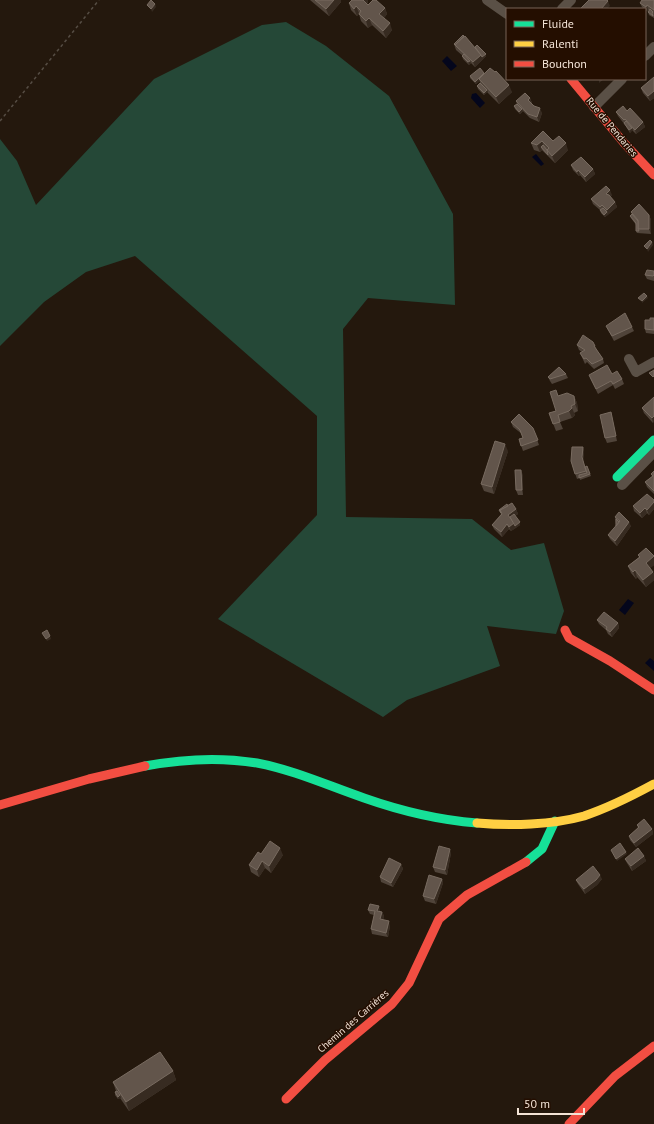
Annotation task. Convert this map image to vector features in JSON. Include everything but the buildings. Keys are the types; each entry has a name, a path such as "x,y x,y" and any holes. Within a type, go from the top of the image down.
{"street":[{"path":"487,0 506,13"},
{"path":"563,8 571,0"},
{"path":"646,55 654,47"},
{"name":"Rue de Pendaries","path":"572,80 654,176"},
{"path":"594,107 621,80"},
{"path":"629,359 636,372 654,362"},
{"path":"619,481 654,440"},
{"path":"619,481 654,452"},
{"path":"566,630 569,638 610,661 654,690"},
{"path":"0,805 147,765 198,758 243,761 290,772 367,800 421,816 499,826 555,821 584,815 629,798 654,784"},
{"name":"Chemin des Carrières","path":"286,1099 325,1060 396,999 409,983 439,919 467,895 519,867 542,849 555,821"},
{"path":"569,1124 615,1076 654,1046"}],"path":[{"path":"0,121 99,0"}],"green space":[{"path":"286,22 326,46 389,96 453,214 455,305 368,298 343,329 346,517 472,519 511,550 544,543 564,611 556,634 487,626 500,666 407,700 383,717 218,619 317,515 317,416 135,256 86,272 44,302 0,346 0,139 17,161 36,205 154,79 262,25"}],"water":[{"path":"447,56 457,66 451,71 442,61"},
{"path":"476,93 485,103 480,108 471,98 472,94"},
{"path":"536,154 544,164 541,166 532,157"},
{"path":"628,599 634,603 625,615 619,610"},
{"path":"650,658 654,661 654,671 645,663"}],"traffic: fast":[{"path":"617,477 654,440"},
{"path":"145,766 215,759 257,763 298,774 364,798 406,811 448,820 477,823"},
{"path":"526,862 542,849 555,821"}],"traffic: slow":[{"path":"477,823 531,824 572,819 611,806 654,784"}],"traffic: jam":[{"path":"572,80 624,143 654,175"},
{"path":"565,630 569,638 610,661 654,690"},
{"path":"0,805 89,779 145,766"},
{"path":"286,1099 325,1060 392,1004 409,983 439,919 467,895 526,862"},
{"path":"569,1124 615,1076 654,1046"}]}
